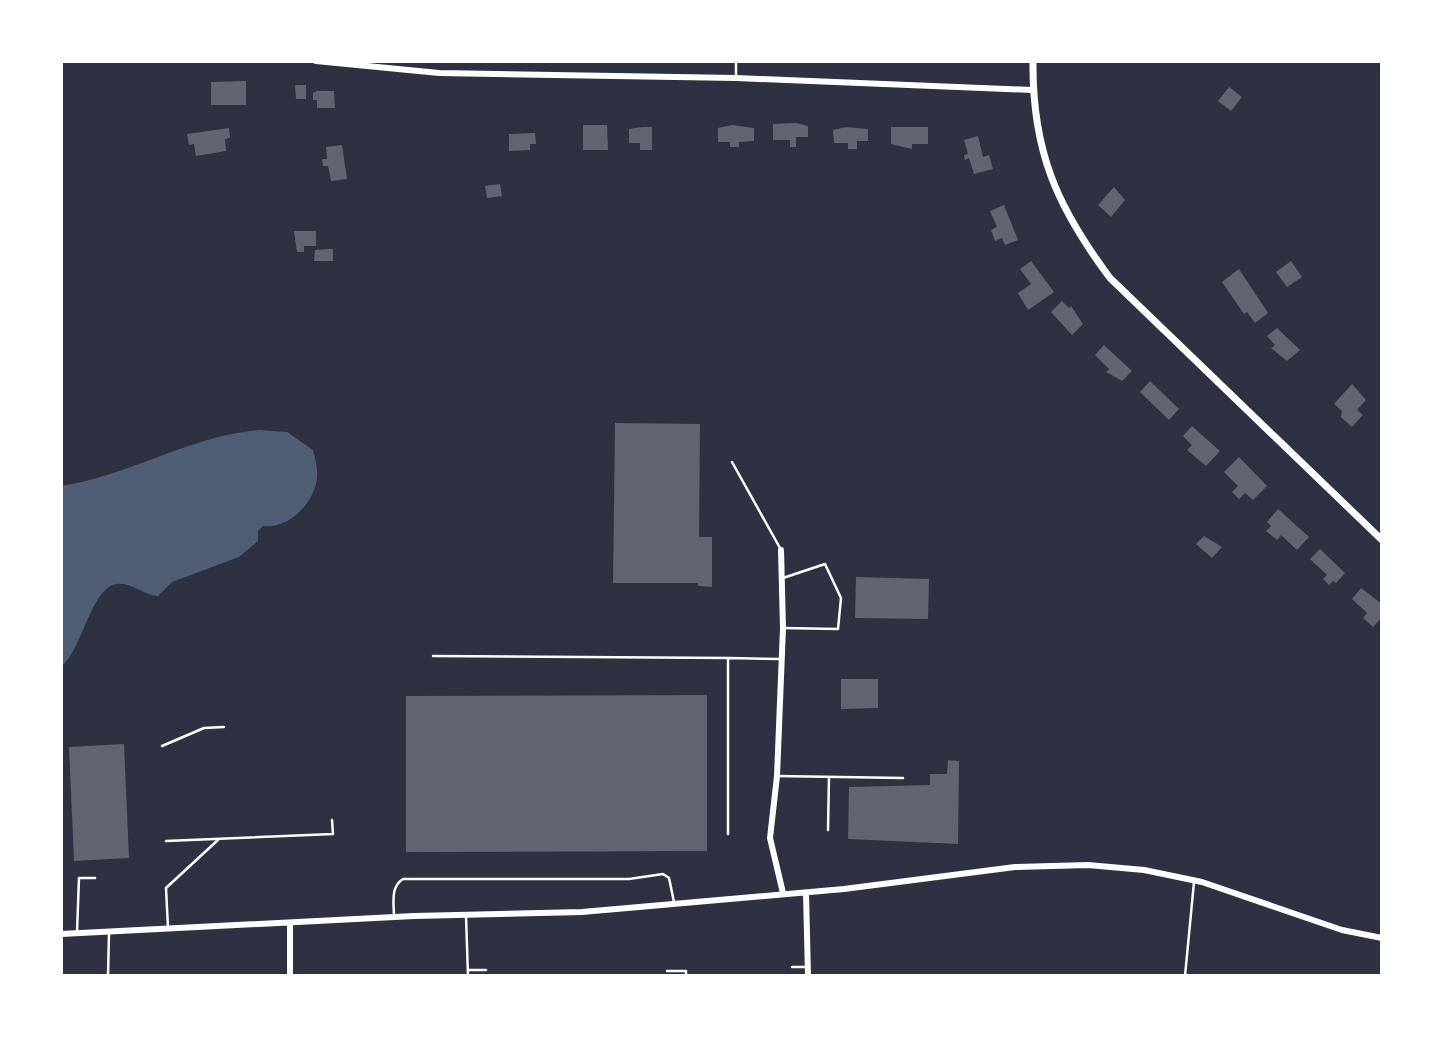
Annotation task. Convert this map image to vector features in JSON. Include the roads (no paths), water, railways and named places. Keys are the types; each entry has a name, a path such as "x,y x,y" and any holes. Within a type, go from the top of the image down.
{"street":[{"path":"316,61 439,73 736,78 1032,90"},
{"path":"1033,61 1032,90 1045,161 1054,190 1080,238 1110,278 1382,540"},
{"path":"782,551 783,628 777,776 770,838 783,893"},
{"path":"61,934 394,917 582,912 674,902 806,893 1015,867 1088,865 1144,870 1195,880 1247,895 1342,930 1382,938"},
{"path":"806,893 808,976"},
{"path":"290,924 290,976"}],"lane":[{"path":"736,61 736,78"},
{"path":"732,462 782,551"},
{"path":"783,578 825,564 841,598 838,629 783,628"},
{"path":"433,656 780,659"},
{"path":"728,658 728,834"},
{"path":"162,746 204,728 224,727"},
{"path":"777,776 903,778"},
{"path":"828,830 829,777"},
{"path":"166,841 333,834 332,820"},
{"path":"168,930 166,888 219,839"},
{"path":"394,917 394,893 397,883 403,879 629,878 663,874 669,878 674,902"},
{"path":"78,934 79,878 95,878"},
{"path":"1185,976 1195,880"},
{"path":"466,915 468,976"},
{"path":"108,933 108,976"},
{"path":"792,967 808,967"},
{"path":"468,970 486,970"},
{"path":"667,971 686,971 686,976"}],"water":[{"path":"259,430 287,432 313,450 317,480 309,501 289,520 263,526 258,531 258,541 239,557 172,582 158,596 122,584 108,588 100,596 69,658 61,667 61,486 111,474 208,440"}]}
